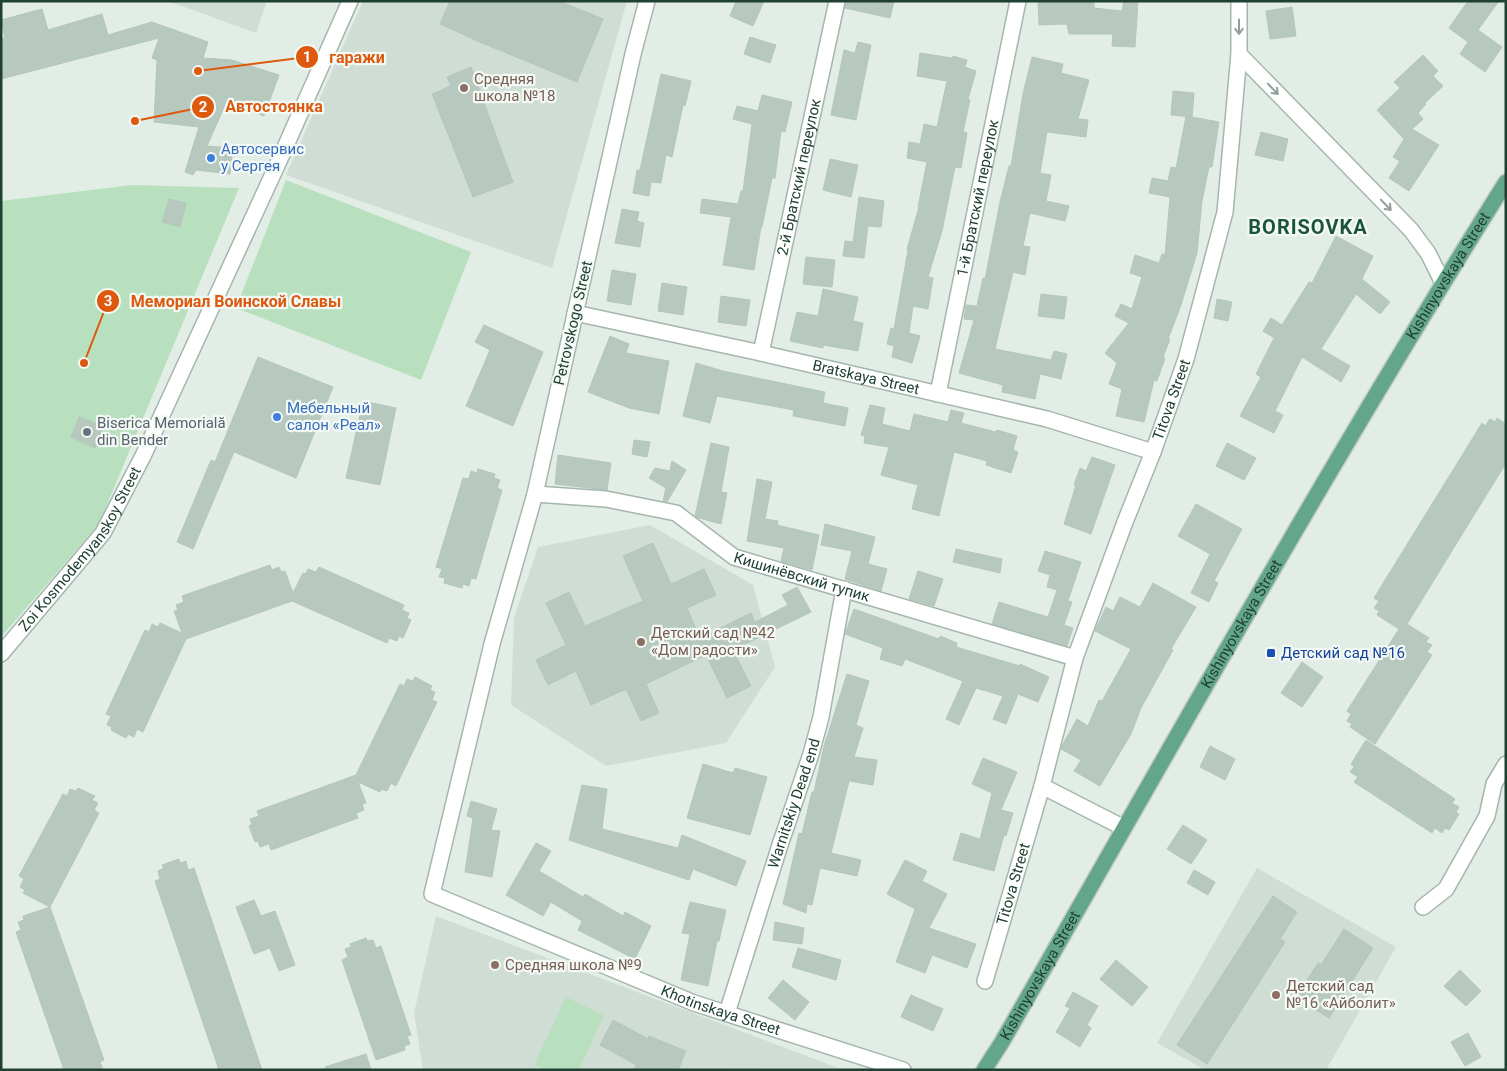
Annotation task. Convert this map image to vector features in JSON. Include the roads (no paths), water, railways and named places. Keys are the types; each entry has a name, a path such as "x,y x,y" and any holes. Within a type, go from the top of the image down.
{"main road":[{"name":"Kishinyovskaya Street","path":"984,1070 1012,1025 1301,521 1442,283 1506,182"}],"street":[{"name":"Zoi Kosmodemyanskoy Street","path":"1,654 103,533 143,456 279,161 350,1"},
{"name":"Petrovskogo Street","path":"432,894 492,644 535,494 633,54 647,1"},
{"name":"2-й Братский переулок","path":"761,353 837,1"},
{"name":"1-й Братский переулок","path":"938,394 1018,1"},
{"name":"Titova Street","path":"985,981 1042,786 1076,658 1186,359 1225,212 1239,54 1239,1"},
{"path":"1239,54 1411,230 1428,253 1442,283"},
{"name":"Bratskaya Street","path":"575,314 761,353 1047,419 1153,452"},
{"name":"Кишинёвский тупик","path":"535,494 606,499 676,513 734,557 1076,658"},
{"name":"Warnitskiy Dead end","path":"727,1013 780,845 812,754 821,717 844,589"},
{"path":"1423,907 1446,889 1487,816 1494,784 1506,764"},
{"path":"1042,786 1124,828"},
{"name":"Khotinskaya Street","path":"432,894 694,1004 903,1070"}],"place":[{"name":"гаражи","path":"198,71"},
{"name":"Средняя школа №18","path":"464,88"},
{"name":"Автостоянка","path":"135,121"},
{"name":"Автосервис у Сергея","path":"211,158"},
{"name":"Мемориал Воинской Славы","path":"84,363"},
{"name":"Мебельный салон «Реал»","path":"277,417"},
{"name":"Biserica Memorială din Bender","path":"87,432"},
{"name":"Детский сад №42 «Дом радости»","path":"641,642"},
{"name":"Детский сад №16","path":"1271,653"},
{"name":"Средняя школа №9","path":"495,965"},
{"name":"Детский сад №16 «Айболит»","path":"1276,995"}],"district":[{"name":"BORISOVKA","path":"1308,227"}]}
